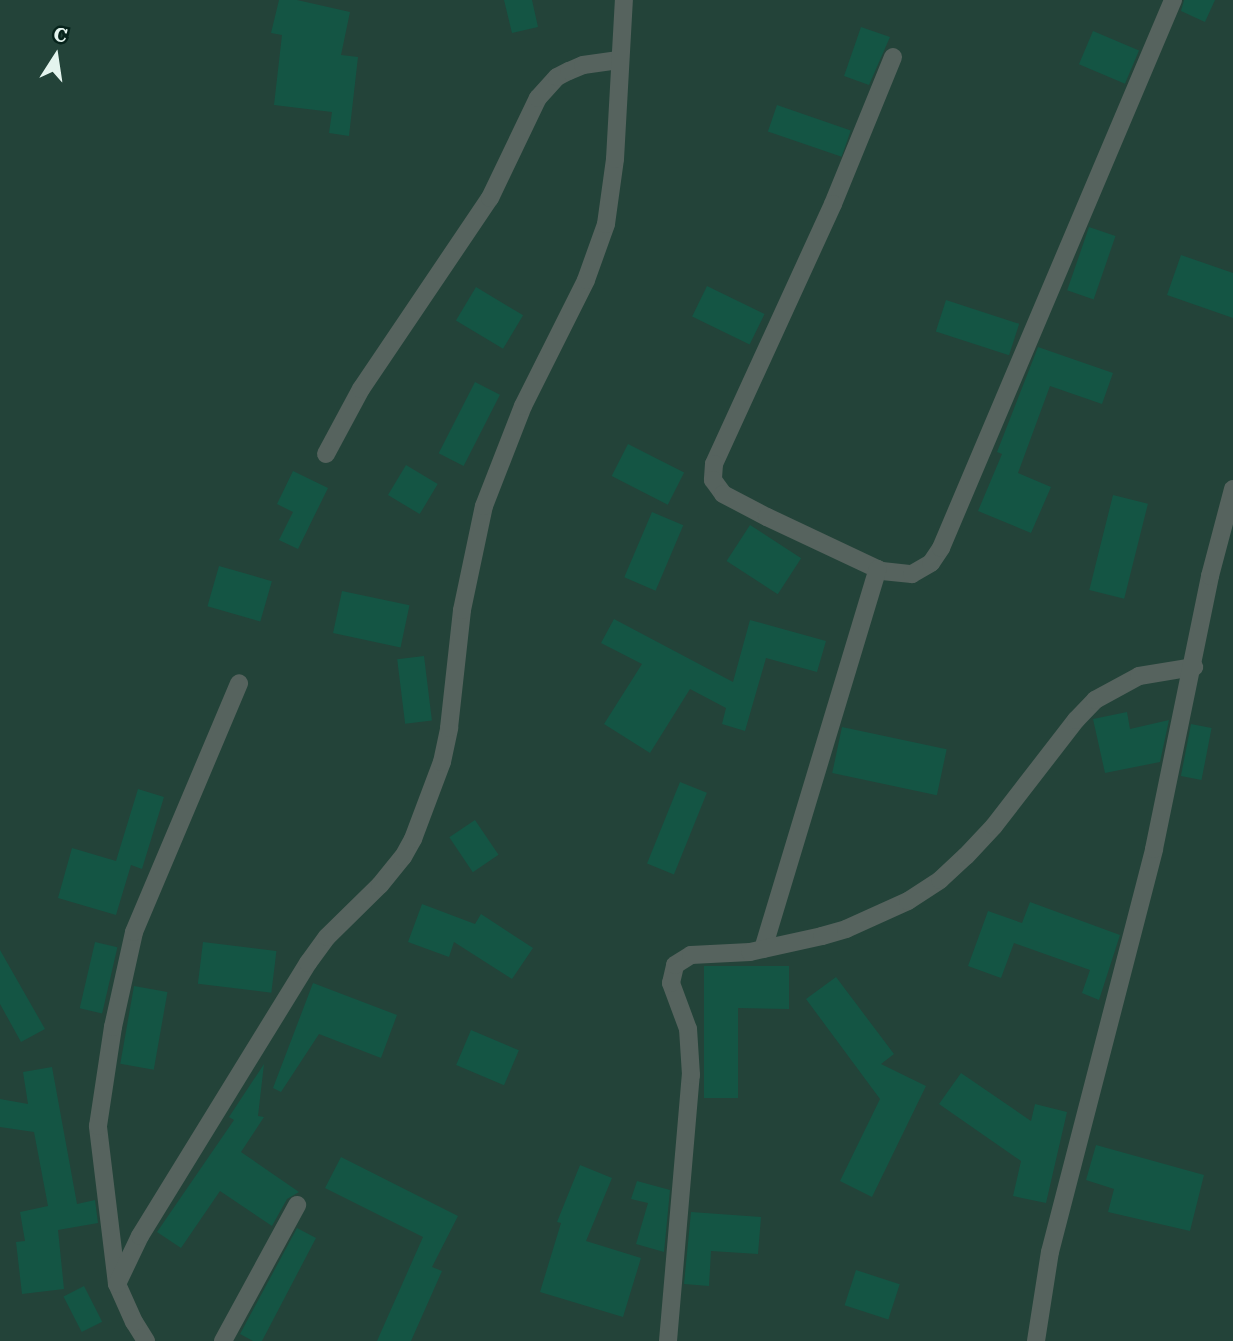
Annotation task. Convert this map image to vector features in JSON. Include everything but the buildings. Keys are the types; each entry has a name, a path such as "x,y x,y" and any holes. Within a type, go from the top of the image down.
{"street":[{"path":"117,1284 163,1197 199,1144 308,963 327,937 392,873 413,839 445,751 462,610 484,506 523,406 586,280 606,224 615,159 624,0"},
{"path":"893,57 833,204 714,464 713,472 715,488 723,494 878,569 898,574 921,571 931,563 941,548 1173,0"},
{"path":"326,454 361,389 490,198 538,98 557,77 569,71 583,65 619,60"},
{"path":"1036,1341 1050,1252 1154,849 1194,667 1225,547 1233,489"},
{"path":"763,949 878,569"},
{"path":"668,1341 691,1059 688,1029 673,993 671,974 675,965 691,955 763,949 846,929 908,901 966,856 994,826 1065,733 1096,700 1139,676 1194,667"},
{"path":"146,1341 117,1284 99,1153 100,1103 110,1039 134,932 239,683"},
{"path":"223,1341 297,1205"}],"green space":[{"path":"0,0 1233,0 1233,1341 0,1341"}]}
